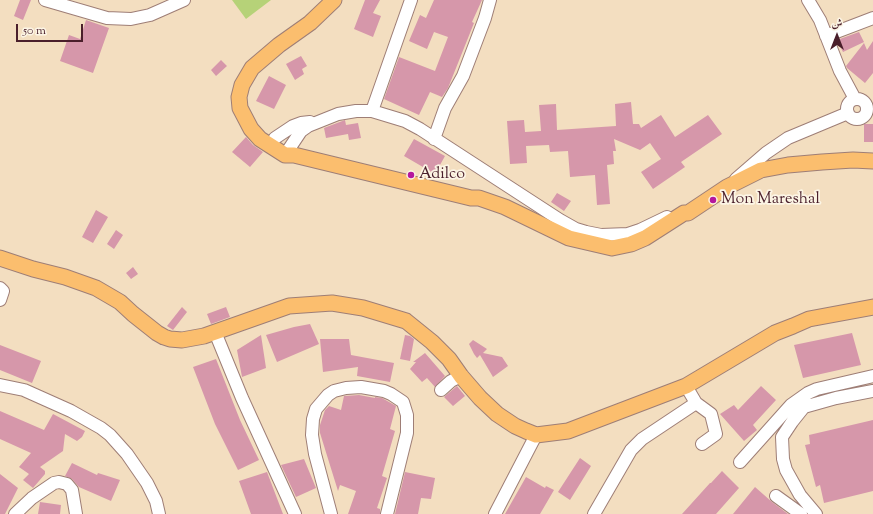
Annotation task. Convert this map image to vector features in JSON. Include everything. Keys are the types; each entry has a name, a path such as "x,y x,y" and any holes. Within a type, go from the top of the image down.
{"main road":[{"path":"334,0 310,23 279,45 252,68 246,77 239,97 240,108 251,128 260,139 273,142 289,152 472,198 477,203 569,245 612,251 630,251 646,245 674,227 690,211 727,186 761,170 788,165 853,160 873,161"},
{"path":"0,258 33,270 65,277 96,288 120,302 133,314 164,337 182,340 215,332 289,306 332,303 363,308 406,321 432,342 449,359 480,398 498,414 526,432 536,435 568,431 686,386 774,333 809,319 873,307"}],"street":[{"path":"45,0 107,18 131,19 150,15 184,0"},
{"path":"372,111 411,0"},
{"path":"434,139 445,108 463,76 485,18 490,0"},
{"path":"808,0 820,20 840,71 855,99"},
{"path":"826,36 873,18"},
{"path":"855,99 862,100 870,105 866,116 859,120 852,118 848,113 847,109 849,102 855,99"},
{"path":"289,152 302,131 320,121 338,114 356,111 372,111 405,121 420,129 576,229 601,235 628,234 640,230 676,212 684,210 690,211"},
{"path":"727,186 766,153 788,138 848,113"},
{"path":"273,142 292,126 301,123 320,121"},
{"path":"0,288 3,291 0,300"},
{"path":"215,332 242,398 295,514"},
{"path":"441,390 451,381 461,376"},
{"path":"816,514 800,494 786,470 783,459 782,437 808,393 817,389 873,376"},
{"path":"0,385 24,390 71,411 101,428 110,435 127,454 148,484 156,501 159,514"},
{"path":"686,386 696,403 711,414 716,434 702,444"},
{"path":"331,514 315,454 312,435 313,419 316,409 328,395 334,391 346,388 361,387 391,394 403,402 407,415 407,433 387,514"},
{"path":"740,462 801,403 873,391"},
{"path":"594,514 631,450 642,439 696,403"},
{"path":"495,514 536,435"},
{"path":"15,514 32,498 54,483 59,482 67,484 72,490 76,514"},
{"path":"776,496 801,514"}],"green space":[{"path":"232,0 271,0 246,19"}],"building":[{"path":"20,0 31,0 23,20 14,16"},
{"path":"365,0 380,0 373,13 381,16 373,37 354,29"},
{"path":"434,0 482,0 472,22 474,23 448,88 442,97 430,92 419,115 384,99 399,57 435,71 448,37 434,32 427,49 409,41 420,15 426,18"},
{"path":"86,20 109,28 93,73 60,61 69,35 80,39"},
{"path":"859,32 864,42 843,52 837,40"},
{"path":"873,41 873,73 865,83 846,66 864,43 867,50"},
{"path":"301,56 307,66 302,69 304,74 295,80 286,64"},
{"path":"221,60 227,66 216,76 211,70"},
{"path":"269,76 286,85 274,109 256,101"},
{"path":"631,102 633,124 639,124 641,128 661,115 675,137 708,115 722,134 681,162 685,167 653,189 641,172 661,159 650,143 640,150 614,139 616,151 613,151 614,164 607,165 610,204 597,205 595,175 570,177 568,151 550,152 549,145 526,146 527,163 510,164 507,121 524,120 525,132 541,131 539,105 556,104 557,130 616,126 615,104"},
{"path":"345,120 346,125 358,123 361,138 349,140 348,134 326,138 324,128"},
{"path":"864,124 873,124 873,142 864,142"},
{"path":"246,137 253,145 263,152 250,167 232,152"},
{"path":"414,139 445,156 435,174 404,156"},
{"path":"557,193 571,201 564,211 551,202"},
{"path":"96,210 108,217 93,243 82,237"},
{"path":"116,230 123,235 114,249 107,244"},
{"path":"133,267 138,274 131,279 126,273"},
{"path":"182,307 187,312 173,330 167,326"},
{"path":"226,307 230,317 211,324 207,314"},
{"path":"310,324 319,344 277,362 266,335"},
{"path":"852,333 861,365 803,378 794,345"},
{"path":"261,335 266,368 242,377 237,350"},
{"path":"405,335 414,339 410,361 400,359"},
{"path":"320,339 349,339 351,355 394,363 390,382 357,376 358,367 323,372"},
{"path":"473,340 487,349 483,353 502,357 508,366 493,377 480,355 477,358 474,354 469,344"},
{"path":"0,345 41,361 32,383 0,370"},
{"path":"425,353 445,376 435,387 427,378 422,382 410,369 416,362 413,362"},
{"path":"216,359 240,420 259,460 238,470 215,424 193,367"},
{"path":"457,386 465,396 453,406 444,397"},
{"path":"761,386 776,400 753,425 757,430 744,441 720,414 734,405 738,410"},
{"path":"359,395 382,398 396,406 390,429 395,431 382,476 387,478 377,508 380,509 380,514 348,514 356,491 340,485 338,491 320,433 320,425 325,410 329,406 341,410 344,396"},
{"path":"0,411 44,430 53,414 85,431 82,437 77,441 65,434 63,451 40,467 45,471 45,474 33,488 23,480 29,474 19,467 31,453 0,439"},
{"path":"873,420 873,491 824,503 820,485 816,487 805,445 810,444 809,435"},
{"path":"580,458 591,466 570,500 558,492"},
{"path":"304,459 316,488 296,497 281,465"},
{"path":"72,463 97,475 98,473 120,480 111,501 79,487 72,479 65,476"},
{"path":"722,471 739,488 716,514 682,514 710,483"},
{"path":"267,472 283,514 251,514 239,481"},
{"path":"405,472 435,478 431,499 421,498 418,514 395,514"},
{"path":"0,474 18,488 5,514 0,514"},
{"path":"526,477 545,488 546,486 554,490 540,514 505,514"},
{"path":"755,487 772,502 788,514 733,514"},
{"path":"40,502 61,505 60,514 38,514"}],"place":[{"name":"Adilco","path":"411,175"},
{"name":"Mon Mareshal","path":"713,200"}]}
